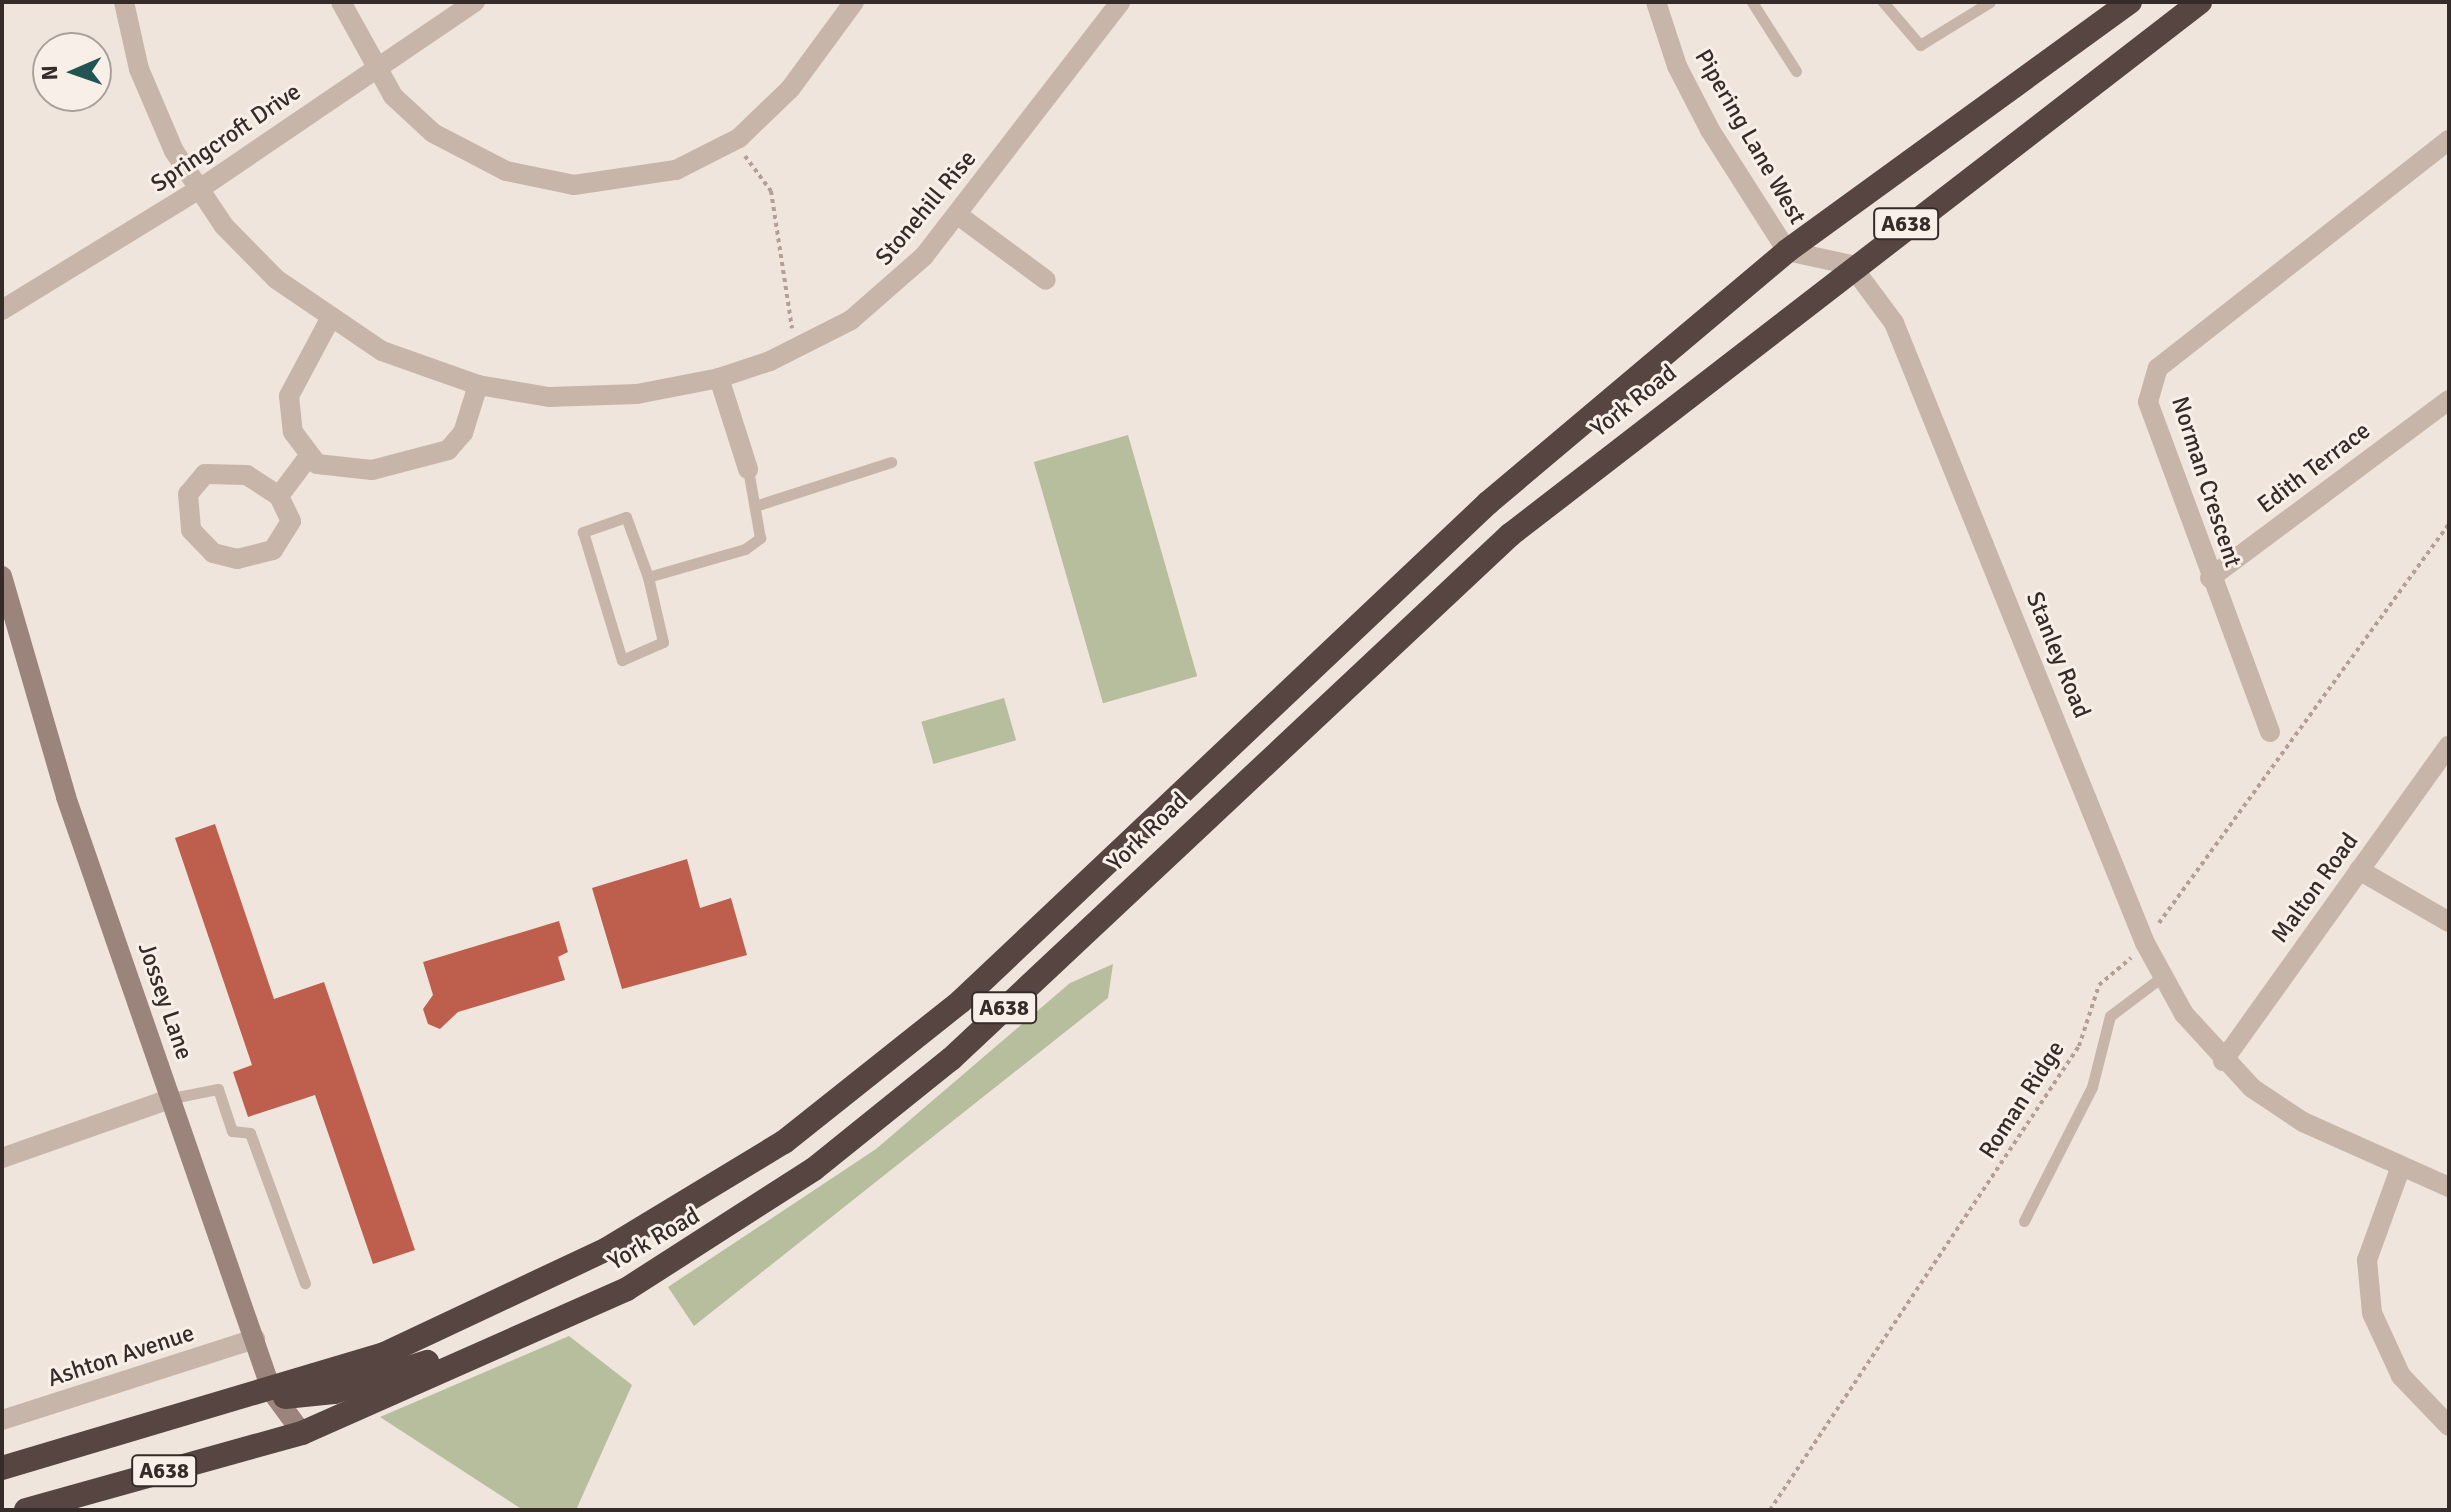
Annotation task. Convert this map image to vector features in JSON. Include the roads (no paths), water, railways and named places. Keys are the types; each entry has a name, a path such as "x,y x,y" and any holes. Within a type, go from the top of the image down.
{"highway":[{"name":"York Road","path":"2,1468 272,1392 384,1354 607,1249 784,1142 882,1071 1382,597 1787,251 2130,2"},
{"name":"York Road","path":"26,1510 302,1433 627,1289 711,1239 951,1059 1408,623 1851,265 2200,2"},
{"path":"272,1392 286,1398 334,1392 544,1324"}],"street":[{"name":"Stonehill Rise","path":"124,2 139,69 198,190 243,246 329,321 382,351 478,385 604,396 719,378 803,346 888,291 958,215 1120,2"},
{"path":"341,2 375,69 411,115 456,148 546,181 650,177 734,141 790,89 854,2"},
{"name":"Springcroft Drive","path":"2,310 198,190 475,2"},
{"name":"Pipering Lane West","path":"1656,2 1677,66 1710,130 1787,251"},
{"name":"Norman Crescent","path":"2270,732 2210,578 2148,402 2158,368 2449,140"},
{"path":"958,215 1046,280"},
{"path":"1787,251 1851,265"},
{"name":"Stanley Road","path":"1851,265 1894,323 1930,401 2145,943 2162,977 2223,1061 2303,1122 2400,1169 2449,1187"},
{"path":"329,321 289,396 293,432 309,456 329,469 372,470 448,450 463,433 478,385"},
{"path":"719,378 748,469"},
{"name":"Edith Terrace","path":"2210,578 2449,400"},
{"path":"279,496 309,456"},
{"path":"205,474 247,475 279,496 291,521 273,550 237,559 213,553 191,530 188,494 205,474"},
{"name":"Jossey Lane","path":"2,576 8,614 66,797 272,1392 302,1433"},
{"name":"Malton Road","path":"2223,1061 2449,745"},
{"path":"2359,870 2449,922"},
{"path":"2,1158 172,1098"},
{"path":"2400,1169 2367,1260 2372,1313 2401,1376 2449,1426"},
{"name":"Ashton Avenue","path":"2,1420 255,1339"}],"lane":[{"path":"1752,2 1796,71"},
{"path":"1883,2 1920,45 1990,2"},
{"path":"758,505 891,462"},
{"path":"648,577 745,549 760,538 758,505 748,469"},
{"path":"626,517 648,577 663,642 622,660 583,532 626,517"},
{"path":"2024,1221 2092,1087 2110,1016 2162,977"},
{"path":"172,1098 218,1089 232,1131 250,1133 305,1283"}]}
